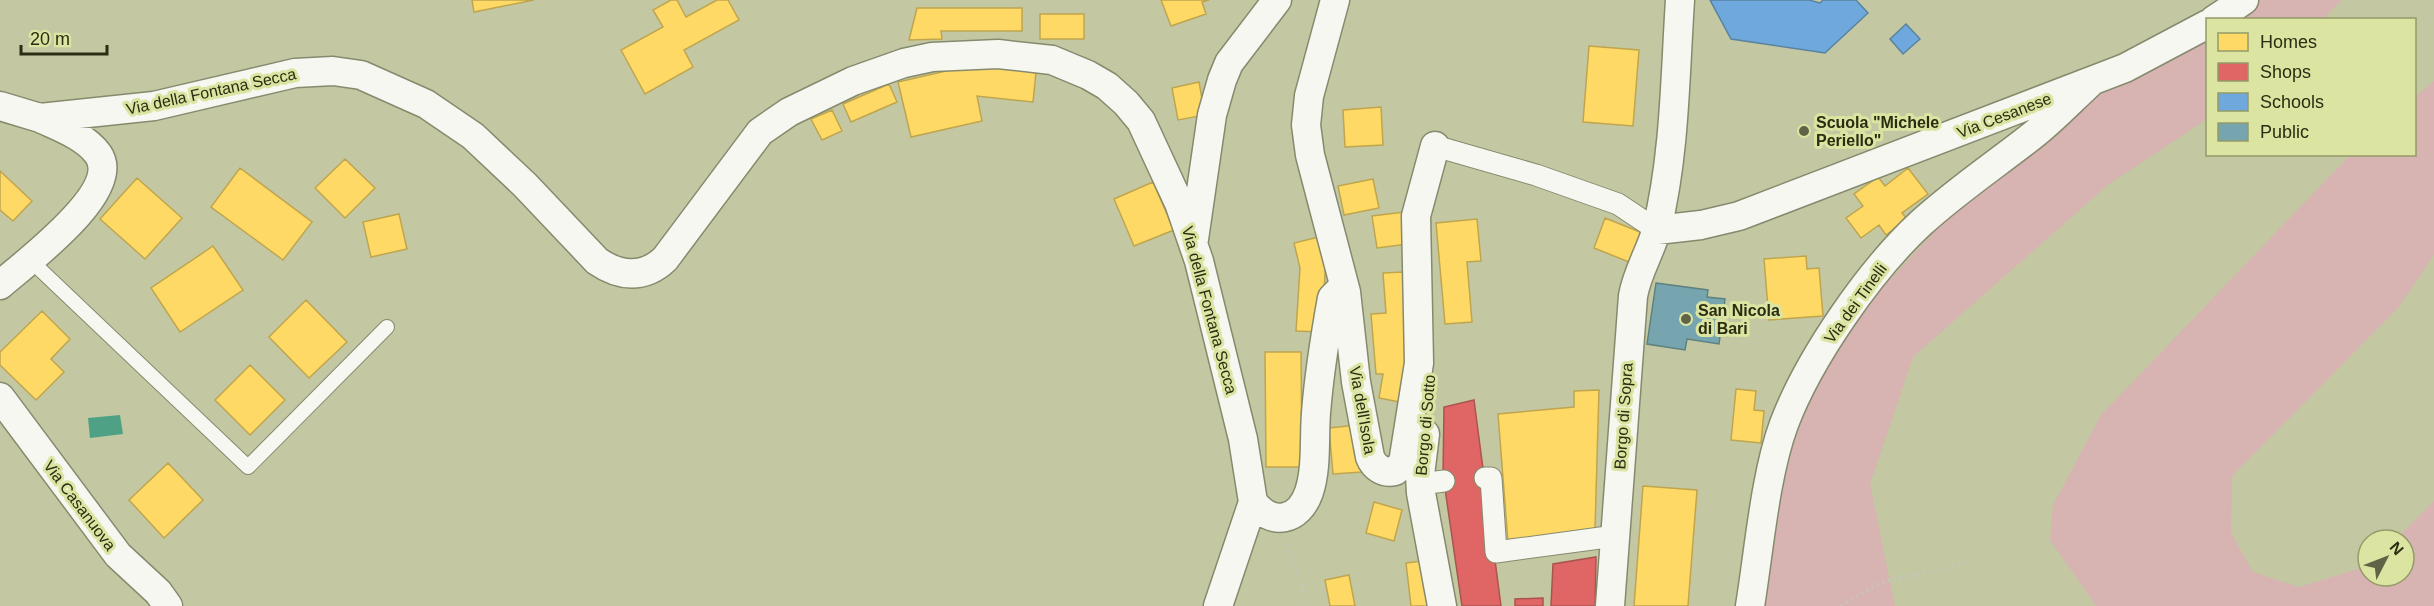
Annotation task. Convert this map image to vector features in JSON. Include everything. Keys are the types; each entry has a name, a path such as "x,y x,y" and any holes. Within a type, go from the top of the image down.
{"street":[{"path":"1193,241 1212,115 1219,88 1229,63 1277,0"},
{"name":"Via dell'Isola","path":"1335,0 1309,96 1306,117 1310,155 1346,292 1356,382 1369,453 1372,462 1380,470 1395,471 1402,463 1419,363"},
{"name":"Borgo di Sopra","path":"1610,606 1633,296 1635,283 1657,230 1670,160 1680,0"},
{"path":"2217,18 2244,0"},
{"name":"Via Cesanese","path":"1657,230 1701,225 1739,216 2092,81 2155,53 2206,25"},
{"name":"Via della Fontana Secca","path":"0,106 40,118 154,106 295,73 333,71 360,75 410,95 452,120 499,159 597,261 616,272 639,274 648,272 665,259 750,143 771,123 789,112 853,81 904,63 964,54 1034,56 1052,60 1088,75 1126,103 1154,145 1193,241 1241,430 1253,502"},
{"name":"Via dei Tinelli","path":"1750,606 1771,482 1784,426 1801,384 1822,348 1876,273 1920,224 2030,137 2092,81"},
{"path":"0,285 83,209 98,188 102,174 101,159 89,144 40,118"},
{"path":"1435,146 1536,175 1618,204 1657,230"},
{"name":"Borgo di Sotto","path":"1435,146 1416,216 1419,363 1428,365 1433,374 1432,482 1442,606"},
{"path":"1218,606 1253,502 1265,515 1278,518 1294,511 1309,491 1320,365 1332,298 1338,292 1346,292"},
{"name":"Via Casanuova","path":"0,397 118,555 158,592 168,606"},
{"path":"1485,478 1491,478 1496,552 1615,536"}],"lane":[{"path":"29,259 248,467 387,327"}],"path":[{"path":"1278,518 1308,606"},
{"path":"1841,606 1881,582 1968,562"}],"shaded area":[{"path":"2258,0 2342,0 2324,18 2235,18"},
{"path":"2206,36 2206,120 2109,184 1913,357 1870,484 1895,606 1761,606 1781,485 1802,410 1861,311 1962,202 2098,90"},
{"path":"2434,81 2434,255 2397,309 2232,476 2231,533 2253,572 2299,587 2356,570 2356,588 2416,588 2416,528 2407,528 2434,501 2434,606 2096,606 2050,540 2053,505 2101,415 2349,156 2416,156 2416,96"},
{"path":"120,415 123,434 90,438 88,418"}],"building: Homes":[{"path":"472,0 534,0 474,12"},
{"path":"671,0 677,0 686,17 717,0 728,0 739,20 684,50 693,67 645,94 621,50 663,27 653,10"},
{"path":"1161,0 1209,0 1202,2 1206,14 1171,26"},
{"path":"917,8 1022,8 1022,31 941,31 942,39 909,40"},
{"path":"1040,14 1084,14 1084,39 1040,39"},
{"path":"1589,46 1639,50 1633,126 1583,122"},
{"path":"972,65 1036,72 1033,102 977,96 982,121 911,137 898,82"},
{"path":"1199,82 1205,115 1178,120 1172,88"},
{"path":"889,84 897,102 851,122 843,104"},
{"path":"1381,107 1383,145 1345,147 1343,110"},
{"path":"832,110 842,131 822,140 811,119"},
{"path":"345,159 375,188 345,218 315,188"},
{"path":"240,168 312,222 283,260 211,207"},
{"path":"1908,168 1928,194 1902,213 1907,219 1886,235 1879,225 1861,238 1846,218 1863,206 1854,194 1878,177 1885,186"},
{"path":"0,171 32,201 13,221 0,210"},
{"path":"137,178 182,218 145,259 100,219"},
{"path":"1373,179 1379,208 1344,215 1338,186"},
{"path":"1153,182 1174,230 1134,246 1114,199"},
{"path":"1404,212 1408,244 1377,248 1372,216"},
{"path":"399,214 407,249 371,257 363,222"},
{"path":"1605,218 1645,234 1634,264 1594,248"},
{"path":"1477,219 1481,261 1467,262 1472,322 1445,324 1436,223"},
{"path":"1327,235 1322,332 1296,331 1300,268 1294,243"},
{"path":"213,246 243,290 180,332 151,288"},
{"path":"1806,256 1807,269 1819,268 1823,316 1769,320 1764,259"},
{"path":"1404,272 1405,403 1379,398 1383,374 1376,374 1371,314 1386,313 1383,273"},
{"path":"306,300 347,342 309,378 269,337"},
{"path":"42,311 70,339 51,359 64,372 36,400 0,365 0,352"},
{"path":"1265,352 1301,352 1302,467 1266,467"},
{"path":"250,365 285,400 250,435 215,400"},
{"path":"1736,389 1756,391 1754,410 1764,411 1761,443 1731,440"},
{"path":"1599,390 1595,529 1508,542 1498,414 1574,407 1574,391"},
{"path":"1357,425 1362,472 1333,474 1329,428"},
{"path":"168,463 203,500 164,538 129,500"},
{"path":"1643,486 1697,490 1688,606 1634,606"},
{"path":"1374,502 1402,510 1394,541 1366,533"},
{"path":"1431,560 1431,606 1411,606 1406,563"},
{"path":"1349,575 1355,606 1330,606 1325,580"}],"building: Shops":[{"path":"1474,400 1501,606 1462,606 1443,475 1444,407"},
{"path":"1596,557 1595,606 1551,606 1553,564"},
{"path":"1543,598 1543,606 1515,606 1515,599"}],"building: Schools":[{"path":"1710,0 1809,0 1820,3 1823,0 1856,0 1868,13 1825,53 1731,39"},
{"path":"1906,24 1920,39 1903,54 1890,39"}],"building: Public":[{"name":"San Nicola di Bari","path":"1656,283 1708,290 1707,297 1725,299 1719,344 1687,339 1685,350 1647,344"}],"place":[{"name":"Scuola \"Michele Periello\"","path":"1804,131"},
{"name":"San Nicola di Bari","path":"1686,319"}]}
